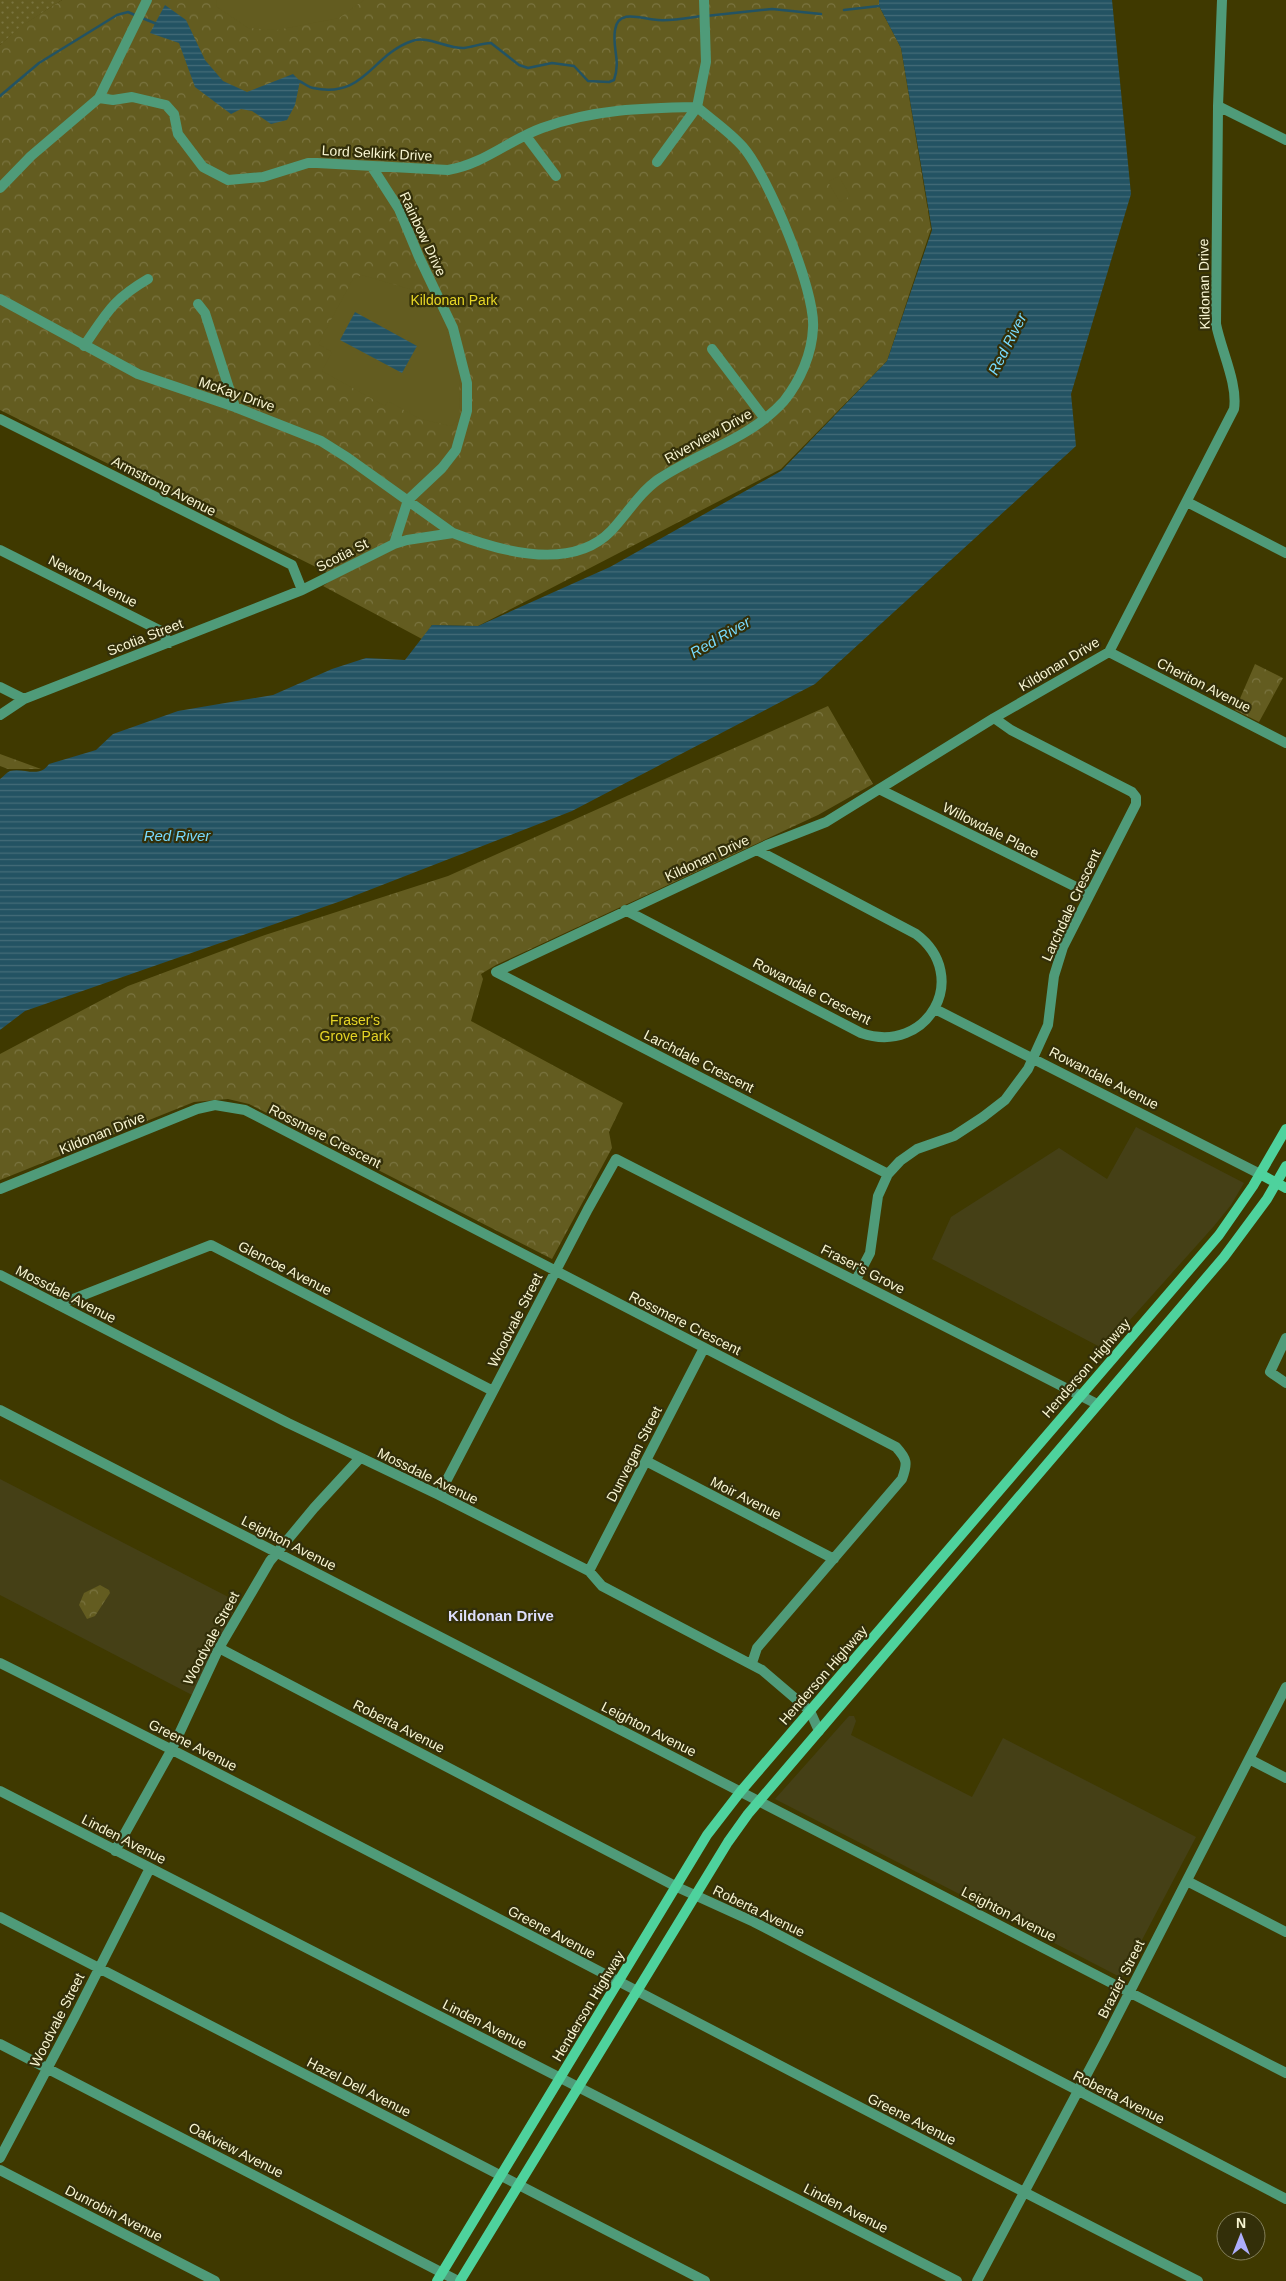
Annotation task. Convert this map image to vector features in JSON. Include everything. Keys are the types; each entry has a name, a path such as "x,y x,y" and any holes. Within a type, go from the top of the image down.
{"main road":[{"name":"Henderson Highway","path":"440,2277 707,1835 741,1791 1219,1235 1260,1174 1286,1129"},
{"path":"459,2281 519,2186 728,1842 759,1801 1245,1231 1286,1166"},
{"path":"1260,1174 1286,1188"},
{"path":"1184,1275 1192,1294"},
{"path":"946,1552 961,1564"},
{"path":"873,1638 887,1650"}],"street":[{"path":"0,188 31,156 99,98 147,0"},
{"name":"Kildonan Drive","path":"496,972 625,910 757,850 826,822 994,718 1109,652 1230,420 1235,403 1234,392 1216,324 1218,106 1222,0"},
{"path":"657,162 697,107 706,62 704,1"},
{"name":"Lord Selkirk Drive","path":"99,98 113,100 132,97 166,105 174,114 178,134 203,167 228,180 263,177 308,163 448,170 466,167 541,128 586,114 631,108 697,107"},
{"path":"1218,106 1286,140"},
{"name":"Riverview Drive","path":"453,533 489,545 543,555 558,555 583,549 610,531 646,490 659,479 750,431 765,420 784,401 799,380 809,353 814,328 803,271 764,179 743,147 697,107"},
{"path":"526,136 556,176"},
{"name":"Rainbow Drive","path":"372,167 399,210 453,328 467,383 467,411 456,450 442,468 408,500"},
{"path":"84,346 110,307 127,291 148,279"},
{"name":"McKay Drive","path":"0,300 138,374 235,407 321,441 453,533"},
{"path":"198,304 205,313 235,407"},
{"path":"712,349 765,420"},
{"name":"Armstrong Avenue","path":"0,419 292,565 302,590"},
{"path":"394,544 408,500"},
{"path":"1187,502 1286,553"},
{"name":"Scotia St","path":"302,590 394,544 407,540 453,533"},
{"name":"Newton Avenue","path":"0,550 161,631 169,642"},
{"name":"Scotia Street","path":"0,715 24,699 302,590"},
{"name":"Cheriton Avenue","path":"1109,652 1286,743"},
{"path":"0,687 24,699"},
{"name":"Larchdale Crescent","path":"856,1280 870,1254 878,1196 888,1174 900,1161 917,1149 954,1136 983,1117 1005,1100 1028,1069 1048,1025 1054,976 1058,962 1136,804 1136,797 1132,792 1011,730 994,718"},
{"name":"Willowdale Place","path":"880,789 1090,894"},
{"name":"Rowandale Crescent","path":"625,910 870,1036 900,1037 921,1025 935,1008 941,988 941,973 934,952 924,940 757,850"},
{"name":"Larchdale Crescent","path":"496,972 888,1174"},
{"name":"Rowandale Avenue","path":"935,1008 1260,1174"},
{"name":"Kildonan Drive","path":"0,1189 197,1109 214,1105"},
{"name":"Rossmere Crescent","path":"214,1105 245,1110 896,1447 905,1456 906,1468 902,1479 758,1648 752,1663"},
{"name":"Woodvale Street","path":"439,1495 616,1159"},
{"name":"Fraser's Grove","path":"616,1159 1097,1404"},
{"name":"Glencoe Avenue","path":"58,1305 211,1245 493,1391"},
{"name":"Mossdale Avenue","path":"0,1275 360,1458 439,1495 588,1571 602,1586 752,1663 810,1711 819,1731"},
{"path":"1286,1338 1270,1372 1286,1383"},
{"name":"Dunvegan Street","path":"588,1571 704,1348"},
{"name":"Leighton Avenue","path":"0,1410 1286,2072"},
{"name":"Woodvale Street","path":"115,1850 172,1749 219,1648 246,1600 277,1552 360,1458"},
{"name":"Moir Avenue","path":"646,1462 834,1558"},
{"name":"Roberta Avenue","path":"219,1648 677,1887 754,1922 1286,2199"},
{"name":"Greene Avenue","path":"0,1662 172,1749 1024,2193 1198,2281"},
{"name":"Brazier Street","path":"977,2281 1130,1992 1286,1688"},
{"path":"1249,1759 1286,1778"},
{"name":"Linden Avenue","path":"0,1791 957,2281"},
{"name":"Woodvale Street","path":"0,2158 150,1868"},
{"path":"1187,1881 1286,1932"},
{"name":"Hazel Dell Avenue","path":"0,1917 705,2281"},
{"name":"Oakview Avenue","path":"0,2044 440,2277 459,2281"},
{"name":"Dunrobin Avenue","path":"0,2170 215,2281"}],"shaded area":[{"path":"1136,1127 1244,1183 1231,1205 1214,1226 1104,1349 932,1259 951,1217 1059,1148 1107,1179"},
{"path":"0,1479 238,1602 192,1695 0,1595"},
{"path":"849,1716 854,1716 856,1721 851,1735 972,1797 1003,1738 1196,1837 1122,1978 775,1799"}],"green space":[{"path":"0,0 62,0 22,26 0,45"},
{"name":"Kildonan Park","path":"62,0 879,0 879,6 901,48 931,229 887,361 781,469 478,626 432,625 422,639 323,586 336,577 0,410 0,45 21,26"},
{"path":"216,0 364,0 339,18 277,30 248,28 217,7"},
{"path":"839,176 850,196 840,202 828,182"},
{"path":"362,275 433,296 451,339 459,373 460,418 451,426 420,419 388,401 385,406 322,371 332,352 318,344 353,279"},
{"path":"1255,664 1283,678 1259,722 1235,710"},
{"name":"Fraser's Grove Park","path":"828,706 873,784 818,815 496,965 481,974 483,979 471,1021 623,1103 609,1132 612,1148 552,1259 249,1104 228,1099 194,1102 0,1180 0,1054 128,986 265,935 448,876"},
{"path":"0,754 41,769 8,769 0,766"},
{"path":"100,1585 109,1590 110,1593 95,1616 87,1619 79,1605 84,1593"}],"water":[{"name":"Red River","path":"879,0 1112,0 1131,194 1071,394 1076,446 815,684 572,811 341,901 25,1011 0,1030 0,779 7,773 15,770 41,771 49,764 96,750 113,734 178,711 273,695 332,669 366,658 405,660 432,625 478,626 610,567 781,471 887,361 932,230 901,48 879,6"},
{"path":"165,5 186,20 205,60 223,81 247,92 293,74 300,81 295,105 287,120 271,124 252,111 241,109 231,114 195,87 179,43 150,33"},
{"path":"355,312 417,346 402,373 340,340"}],"waterway":[{"path":"844,10 879,6"},
{"path":"706,16 772,9 821,14"},
{"path":"0,96 39,63 117,15 128,12 137,16"},
{"path":"299,81 313,88 331,90 345,87 367,74 398,47 412,41 424,40 458,48 491,43 519,65 528,68 552,63 574,66 588,81 609,82 614,80 616,73 617,60 614,37 617,23 621,19 632,16 669,20 701,16"},
{"path":"142,18 157,24"}],"district":[{"name":"Kildonan Drive","path":"501,1615"}]}
